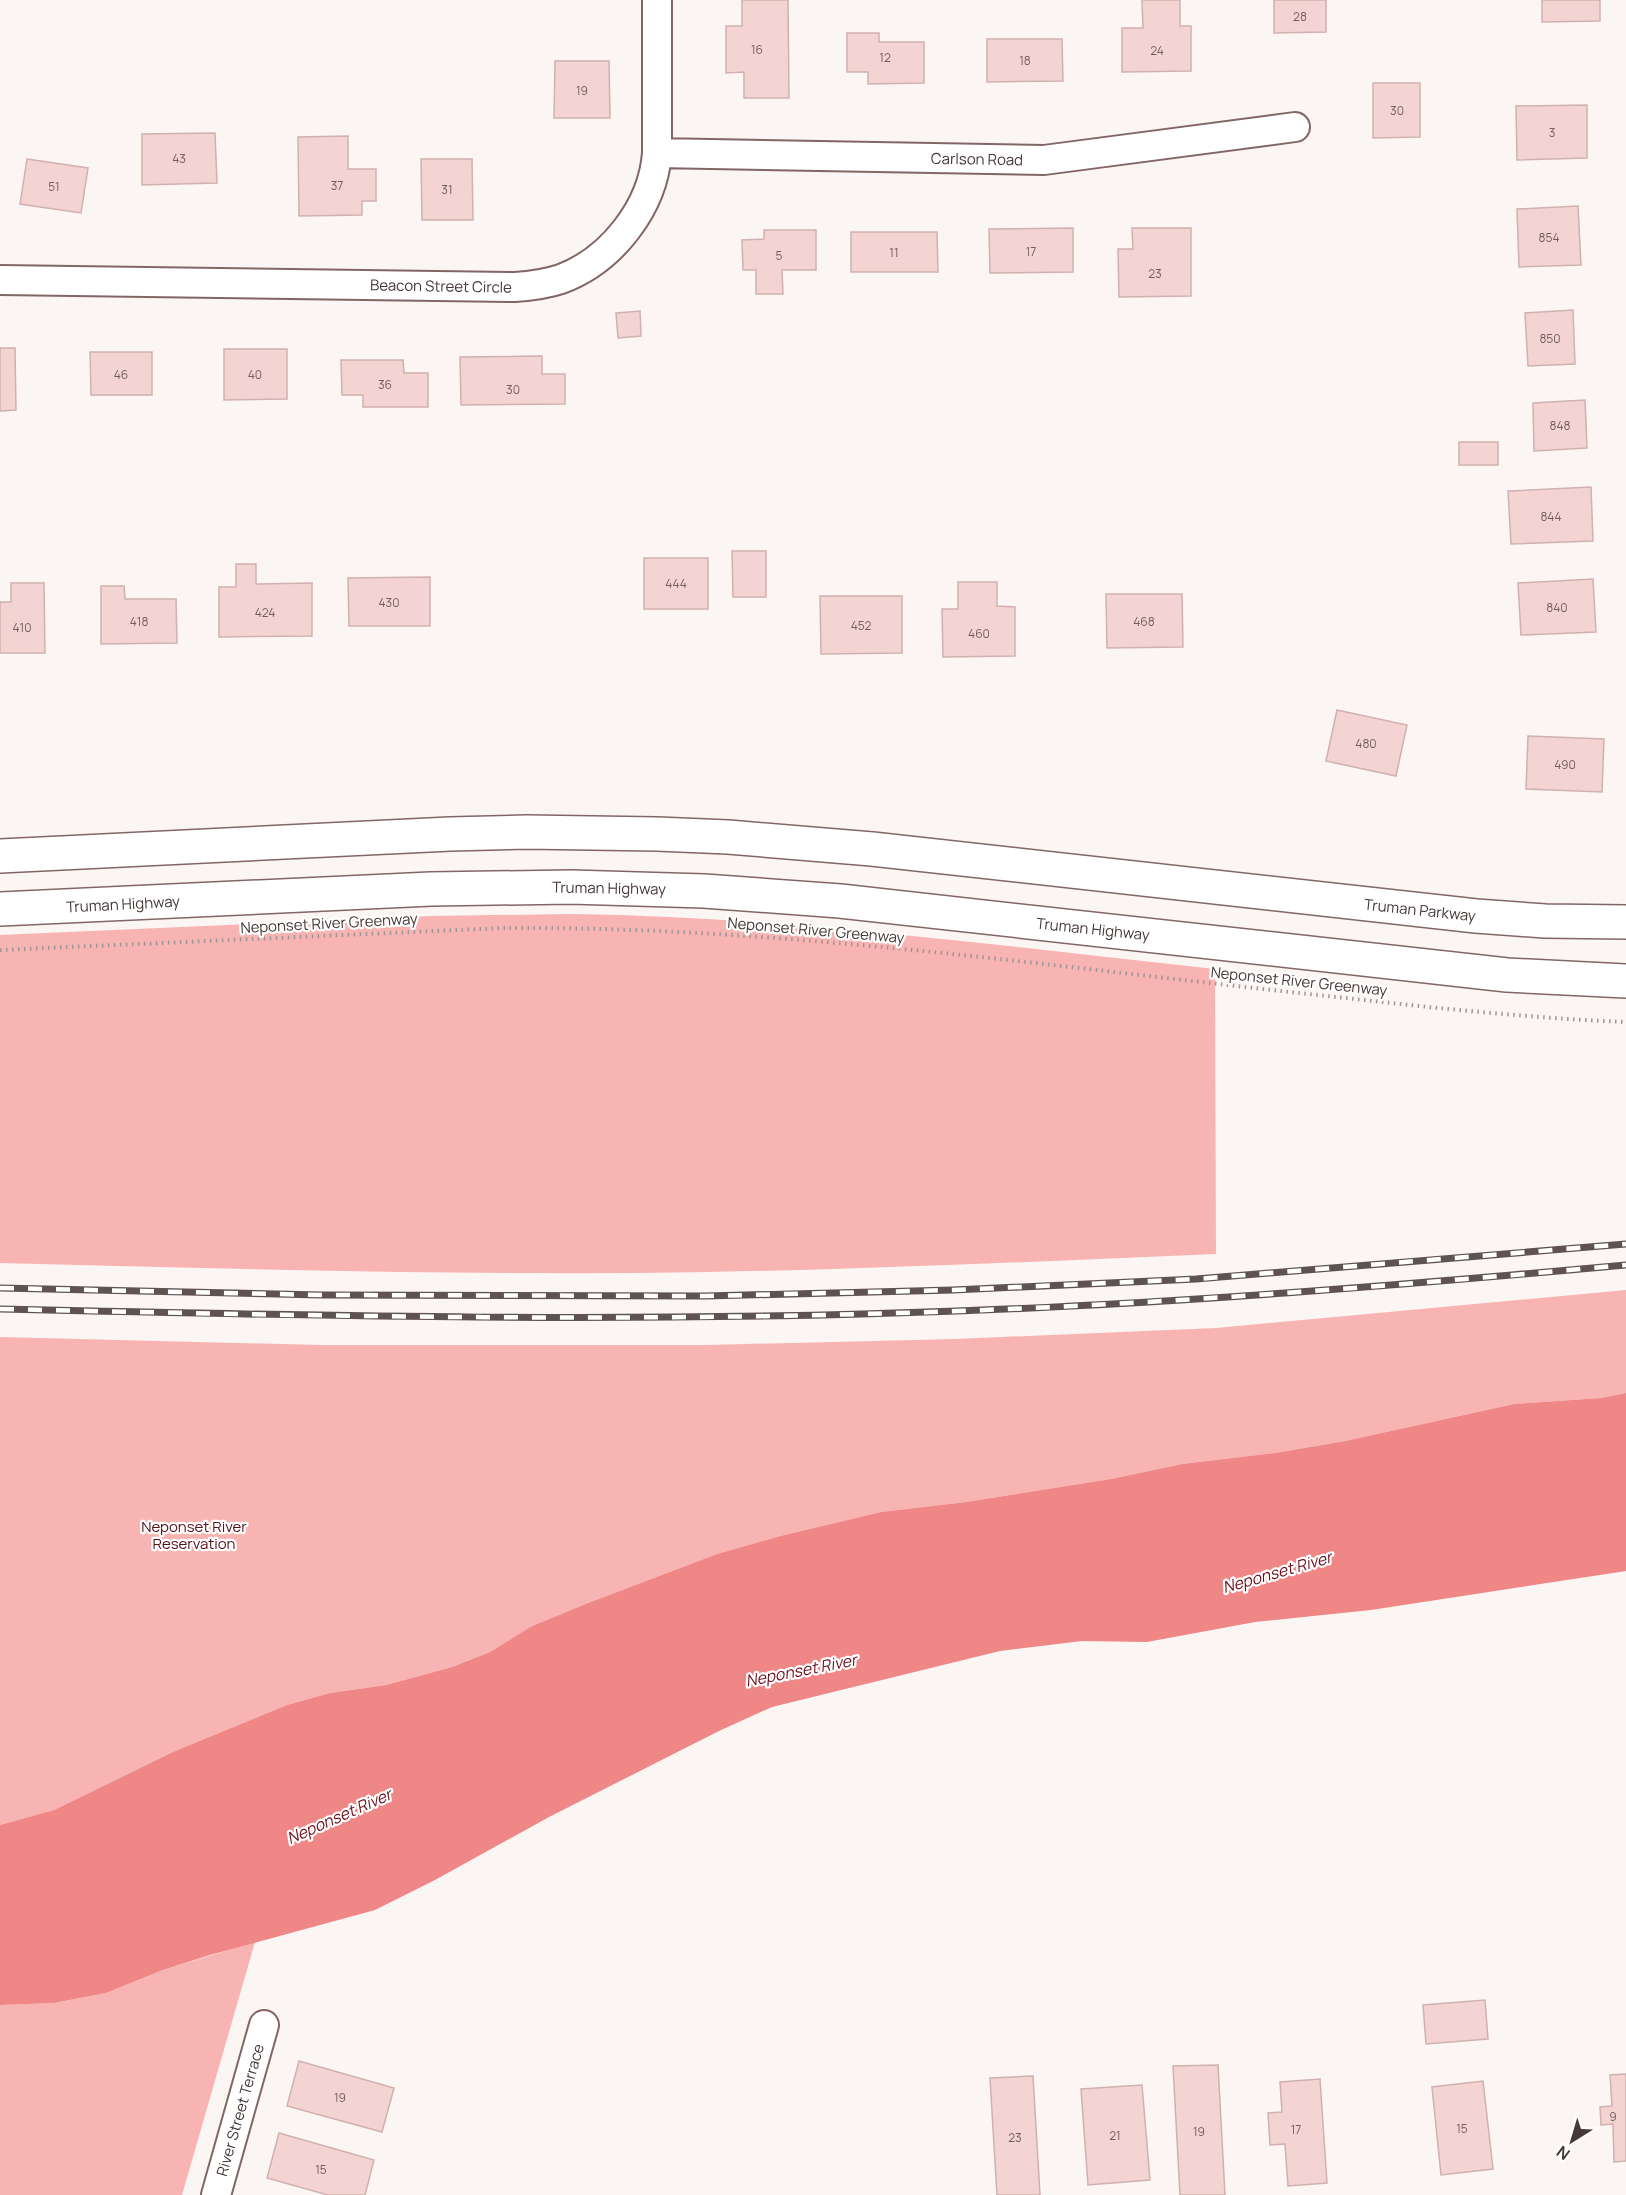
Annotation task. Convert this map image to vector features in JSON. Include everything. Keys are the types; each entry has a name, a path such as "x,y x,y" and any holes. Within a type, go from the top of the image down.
{"main road":[{"name":"Truman Parkway","path":"106,852 450,834 537,832 728,837 872,849 1476,916 1545,921 1626,922"},
{"path":"0,856 106,852 107,905"},
{"name":"Truman Highway","path":"0,909 431,889 571,887 704,891 840,901 1506,975 1626,981"}],"street":[{"name":"Beacon Street Circle","path":"0,280 515,287 537,285 560,279 580,270 601,255 621,236 650,191 656,171 657,153 657,0"},
{"name":"Carlson Road","path":"657,153 1044,160 1295,127"},
{"name":"River Street Terrace","path":"216,2195 264,2025"}],"path":[{"name":"Neponset River Greenway","path":"0,950 492,929 571,928 702,932 836,942 1503,1015 1626,1022"}],"green space":[{"path":"571,914 652,916 813,927 974,942 1215,969 1216,1254 836,1269 620,1273 354,1271 0,1263 0,935 431,916"},
{"name":"Neponset River Reservation","path":"1626,1290 1626,1393 1601,1398 1514,1404 1345,1441 1275,1453 1182,1464 1111,1479 966,1502 881,1512 780,1536 717,1554 588,1603 532,1626 490,1652 452,1667 386,1685 330,1693 287,1705 175,1751 54,1810 0,1825 0,1337 320,1345 707,1345 955,1339 1216,1328"},
{"path":"255,1942 182,2195 0,2195 0,2005 54,2003 106,1993 163,1970"}],"water":[{"name":"Neponset River","path":"1626,1393 1626,1571 1371,1610 1255,1622 1147,1642 1082,1641 1000,1651 772,1707 719,1731 549,1817 435,1880 375,1910 210,1955 163,1970 106,1993 54,2003 0,2005 0,1825 54,1810 175,1751 287,1705 330,1693 386,1685 452,1667 490,1652 532,1626 717,1554 780,1536 881,1512 966,1502 1111,1479 1182,1464 1275,1453 1345,1441 1514,1404 1601,1398"}],"building":[{"path":"742,0 788,0 789,98 744,98 744,72 726,73 726,26 742,26"},
{"path":"1142,0 1180,0 1180,26 1191,26 1191,71 1122,72 1122,28 1143,28"},
{"path":"1274,0 1326,0 1326,32 1274,33"},
{"path":"1542,0 1600,0 1600,21 1542,22"},
{"path":"847,33 879,33 879,42 924,42 924,83 868,84 868,72 847,72"},
{"path":"987,39 1062,39 1063,81 987,82"},
{"path":"555,61 609,61 610,118 554,118"},
{"path":"1373,83 1420,83 1420,137 1373,138"},
{"path":"1587,105 1587,158 1517,160 1516,106"},
{"path":"215,133 217,183 142,185 142,134"},
{"path":"348,136 348,169 376,169 376,201 362,201 362,215 299,216 298,137"},
{"path":"27,159 88,168 81,213 20,204"},
{"path":"421,159 472,159 473,220 422,220"},
{"path":"1578,206 1581,265 1519,267 1517,209"},
{"path":"1073,228 1073,272 990,273 989,229"},
{"path":"1132,228 1191,228 1191,296 1119,297 1118,249 1133,249"},
{"path":"764,230 816,230 816,270 782,270 783,294 756,294 756,270 743,270 742,240 764,239"},
{"path":"851,232 937,232 938,272 851,272"},
{"path":"1573,310 1575,364 1528,366 1525,313"},
{"path":"640,311 641,336 618,338 616,313"},
{"path":"0,348 15,348 16,410 0,411"},
{"path":"224,349 287,349 287,399 224,400"},
{"path":"90,352 152,352 152,395 91,395"},
{"path":"542,356 542,374 565,374 565,404 461,405 460,357"},
{"path":"341,360 403,360 404,373 428,373 428,407 363,407 363,395 342,395"},
{"path":"1585,400 1587,448 1534,451 1533,403"},
{"path":"1459,442 1498,442 1498,465 1459,465"},
{"path":"1591,487 1593,541 1511,544 1508,491"},
{"path":"732,551 766,551 766,597 733,597"},
{"path":"644,558 708,558 708,609 644,609"},
{"path":"236,564 256,564 256,584 312,583 312,636 219,637 219,587 236,587"},
{"path":"430,577 430,626 349,626 348,578"},
{"path":"1593,579 1596,632 1521,635 1518,583"},
{"path":"958,582 997,582 997,606 1015,607 1015,656 943,657 942,609 958,609"},
{"path":"11,583 44,583 45,653 0,653 0,602 11,602"},
{"path":"101,586 124,586 125,599 176,599 177,643 101,644"},
{"path":"1106,594 1182,594 1183,647 1107,648"},
{"path":"820,596 902,596 902,653 821,654"},
{"path":"1337,710 1407,725 1396,776 1326,761"},
{"path":"1528,736 1604,739 1602,792 1526,789"},
{"path":"1485,2000 1488,2039 1426,2044 1423,2005"},
{"path":"299,2061 394,2088 382,2132 287,2106"},
{"path":"1218,2065 1225,2195 1180,2195 1173,2066"},
{"path":"1626,2074 1626,2161 1614,2162 1613,2124 1601,2125 1600,2107 1612,2106 1610,2075"},
{"path":"1033,2076 1040,2195 997,2195 990,2078"},
{"path":"1320,2079 1327,2183 1288,2186 1285,2144 1270,2145 1268,2113 1282,2112 1280,2082"},
{"path":"1483,2081 1493,2169 1441,2175 1432,2087"},
{"path":"1142,2085 1150,2180 1088,2185 1081,2089"},
{"path":"279,2133 374,2160 365,2195 328,2195 267,2178"}],"railway":[{"path":"0,1288 321,1295 706,1296 953,1290 1196,1279 1626,1244"},
{"path":"0,1309 478,1317 837,1315 1041,1308 1208,1298 1626,1265"}]}
